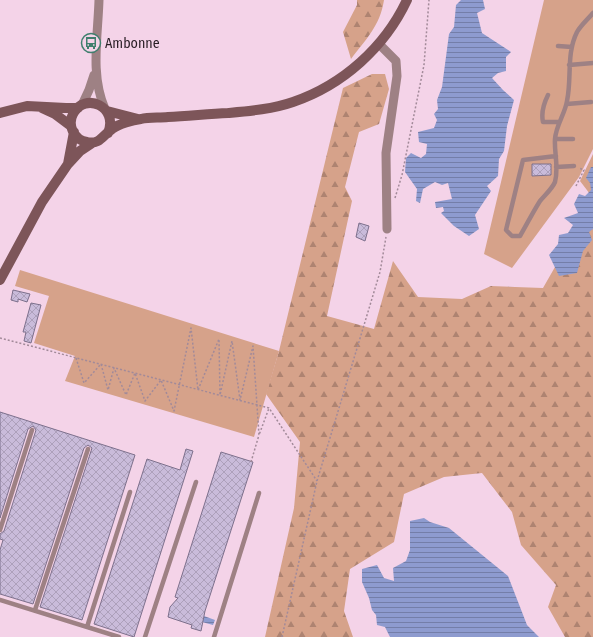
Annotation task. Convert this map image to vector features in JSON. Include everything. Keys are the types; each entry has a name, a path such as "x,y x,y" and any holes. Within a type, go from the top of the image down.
{"street":[{"path":"99,0 95,71 98,91 110,119 111,124 108,133"},
{"path":"37,106 55,114 72,129 80,139 92,142 101,140 115,128 140,119 256,110 294,102 331,84 351,71 365,59 379,44 408,0"},
{"path":"379,44 396,61 398,76 386,153 387,229"},
{"path":"68,164 73,114 80,106 89,90 95,71"},
{"path":"0,113 19,107 37,106 66,108 94,103 106,110 140,119"},
{"path":"0,280 42,202 68,164 80,151 92,142"}],"lane":[{"path":"556,156 523,160 506,230 512,236 520,236 540,202 554,184 556,174 556,156 555,139 559,122 567,104 569,91 569,65 572,47 578,31 593,14"},
{"path":"558,46 572,47"},
{"path":"569,65 593,63"},
{"path":"548,95 544,102 543,122 559,122"},
{"path":"567,104 590,102"},
{"path":"555,139 573,139"},
{"path":"556,168 574,166"},
{"path":"0,530 32,430"},
{"path":"35,610 88,449"},
{"path":"145,637 196,482"},
{"path":"87,627 130,492"},
{"path":"214,637 259,493"},
{"path":"0,600 119,637"}],"path":[{"path":"394,202 402,174 424,65 430,0"},
{"path":"574,166 584,170 576,186"},
{"path":"282,637 317,481 380,272 386,246 387,229"},
{"path":"161,380 174,411 190,328 198,390"},
{"path":"0,338 269,408 317,481"},
{"path":"198,390 218,339 220,395"},
{"path":"220,395 232,341 240,400"},
{"path":"240,400 253,346 259,435"},
{"path":"76,358 84,383 101,364"},
{"path":"101,364 108,390 114,368"},
{"path":"114,368 126,395 135,373"},
{"path":"135,373 145,401 161,380"},
{"path":"251,462 269,408"}],"green space":[{"path":"357,0 384,0 376,25 351,59 343,32 357,5"},
{"path":"544,0 593,0 593,149 579,177 512,268 484,254"},
{"path":"372,74 385,74 389,89 379,124 359,132 345,187 352,201 327,316 374,329 393,261 418,297 462,299 491,286 543,288 591,204 593,206 593,637 565,637 548,607 556,585 521,545 512,512 482,473 444,477 404,494 394,542 350,569 344,611 353,637 265,637 294,508 300,442 266,394 279,351 343,88"},
{"path":"593,154 593,198 580,181"},
{"path":"20,270 279,351 254,437 65,381 75,356 34,343 49,296 15,286"}],"water":[{"path":"461,0 483,0 485,9 477,13 482,33 511,52 506,57 506,71 498,73 492,78 514,100 507,126 504,151 499,159 498,176 487,186 491,191 475,215 479,229 469,236 454,226 441,213 444,211 443,207 436,208 435,202 452,199 448,183 442,185 435,182 423,189 420,203 416,201 417,189 405,172 406,158 411,153 421,158 426,154 427,144 419,142 418,132 434,128 437,120 434,114 438,109 437,100 442,87 449,34 454,27 456,5"},
{"path":"591,167 593,167 593,229 589,232 592,240 583,251 577,273 559,276 549,255 558,244 559,235 568,233 573,225 564,218 578,213 574,204 579,194 585,196 591,190 590,183 586,178"},
{"path":"424,518 430,522 449,528 508,576 527,625 539,637 390,637 385,627 377,625 376,615 372,610 369,598 362,582 362,569 377,565 384,578 394,581 393,568 406,561 410,550 410,521"},
{"path":"204,616 215,620 213,625 202,622"}],"building":[{"path":"532,164 551,164 551,175 532,176"},
{"path":"359,223 369,226 365,241 356,237"},
{"path":"13,290 30,294 27,302 18,299 18,302 11,300"},
{"path":"31,303 41,305 31,343 24,341 26,332 23,332"},
{"path":"0,412 135,455 82,620 40,607 92,448 88,445 84,448 33,604 0,594 0,550 3,540 0,539 0,534 4,531 36,430 33,426 28,429 0,518"},
{"path":"186,449 193,451 134,637 94,624 147,459 180,470"},
{"path":"221,452 253,462 205,611 201,631 191,628 192,625 168,617 170,607 178,598 175,597"}],"place":[{"name":"Ambonne","path":"91,43"}]}
